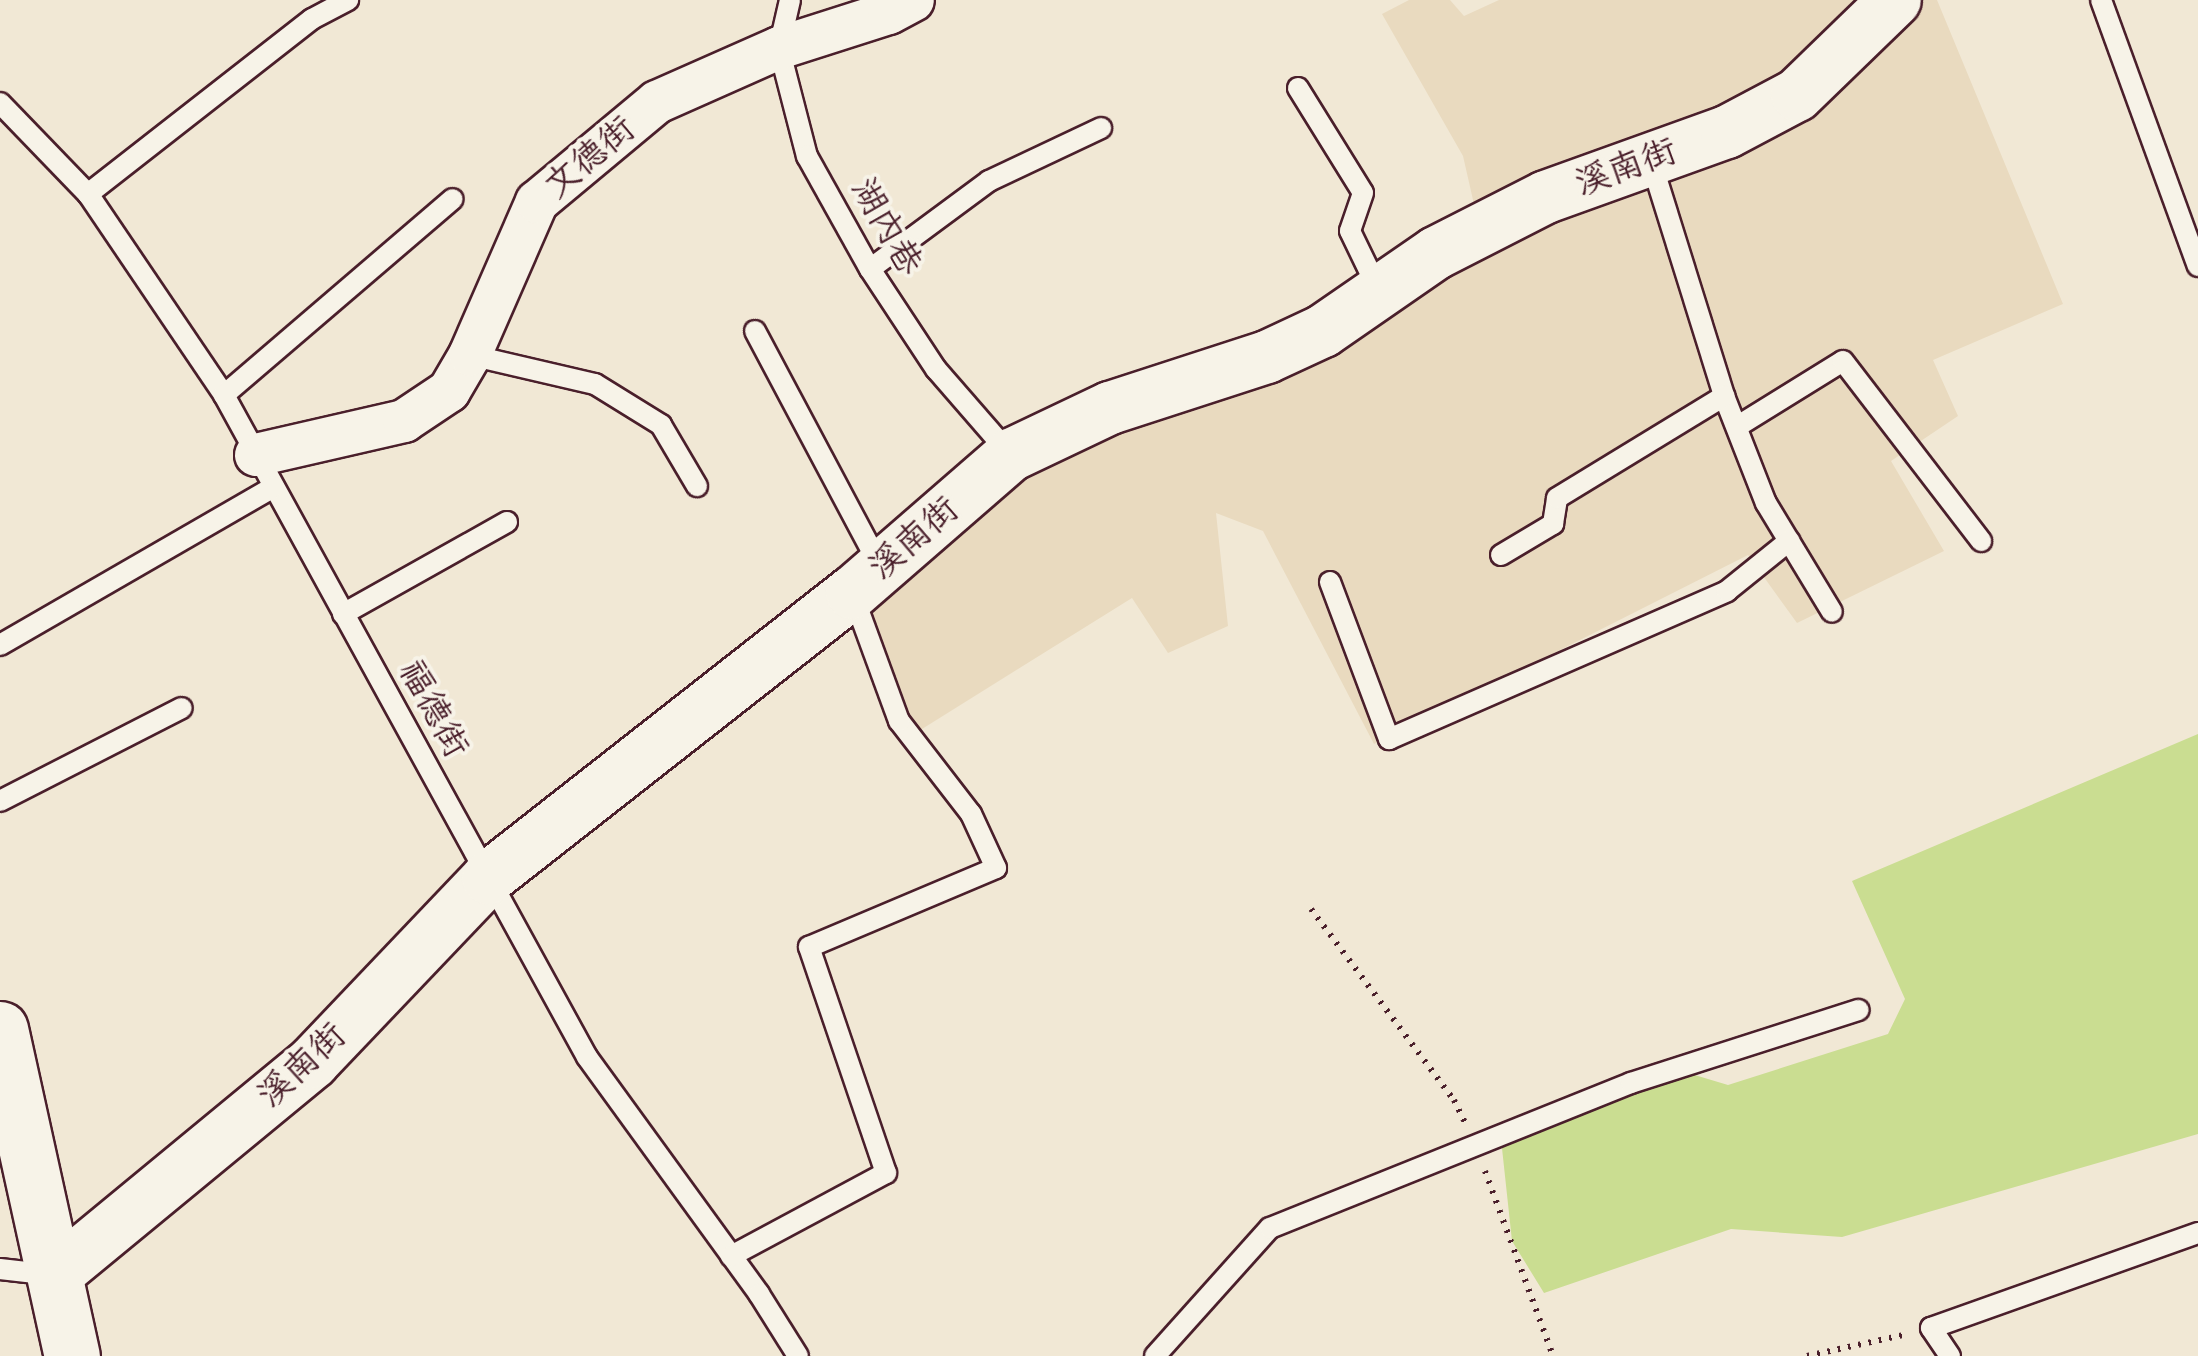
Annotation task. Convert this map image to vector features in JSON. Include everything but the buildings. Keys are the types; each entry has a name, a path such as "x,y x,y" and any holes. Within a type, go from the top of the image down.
{"main road":[{"path":"0,1029 72,1356"}],"street":[{"name":"文德街","path":"265,471 404,421 449,391 470,354 537,202 657,102 779,48 889,13 913,0"},
{"name":"溪南街","path":"55,1275 313,1062 488,878 866,580 1011,455 1110,408 1267,358 1322,331 1436,253 1546,197 1727,132 1797,95 1895,0"}],"lane":[{"path":"88,194 312,19 348,0"},
{"name":"湖內巷","path":"790,0 779,48 807,156 870,269 936,369 1011,455"},
{"path":"2101,0 2198,266"},
{"path":"1298,88 1363,192 1350,230 1380,291"},
{"name":"福德街","path":"0,103 88,194 224,395 587,1058 732,1256 798,1356"},
{"path":"870,269 989,181 1101,128"},
{"path":"1650,160 1724,396 1766,503 1832,612"},
{"path":"224,395 453,199"},
{"path":"732,1256 886,1172 808,948 996,868 971,814 899,721 866,580 755,331"},
{"path":"470,354 595,384 661,426 697,486"},
{"path":"1738,426 1842,361 1982,541"},
{"path":"1501,554 1553,524 1557,498 1724,396"},
{"path":"0,644 265,471"},
{"path":"343,614 507,522"},
{"path":"1330,582 1389,739 1727,591 1788,541"},
{"path":"0,802 182,708"},
{"path":"1155,1356 1270,1228 1631,1084 1859,1010"},
{"path":"1950,1356 1931,1328 2198,1233"},
{"path":"0,1270 55,1275"}],"path":[{"path":"1807,1356 1931,1328"}],"shaded area":[{"path":"1409,0 1450,0 1464,16 1499,0 1937,0 2063,304 1933,360 1958,416 1891,461 1944,551 1797,623 1748,555 1374,744 1263,531 1216,513 1228,626 1168,653 1132,598 914,734 835,584 1081,409 1185,392 1481,235 1463,156 1382,14"}],"green space":[{"path":"2198,734 2198,1134 1842,1237 1731,1229 1544,1293 1512,1241 1501,1139 1668,1067 1728,1085 1888,1034 1905,999 1852,881"}]}
